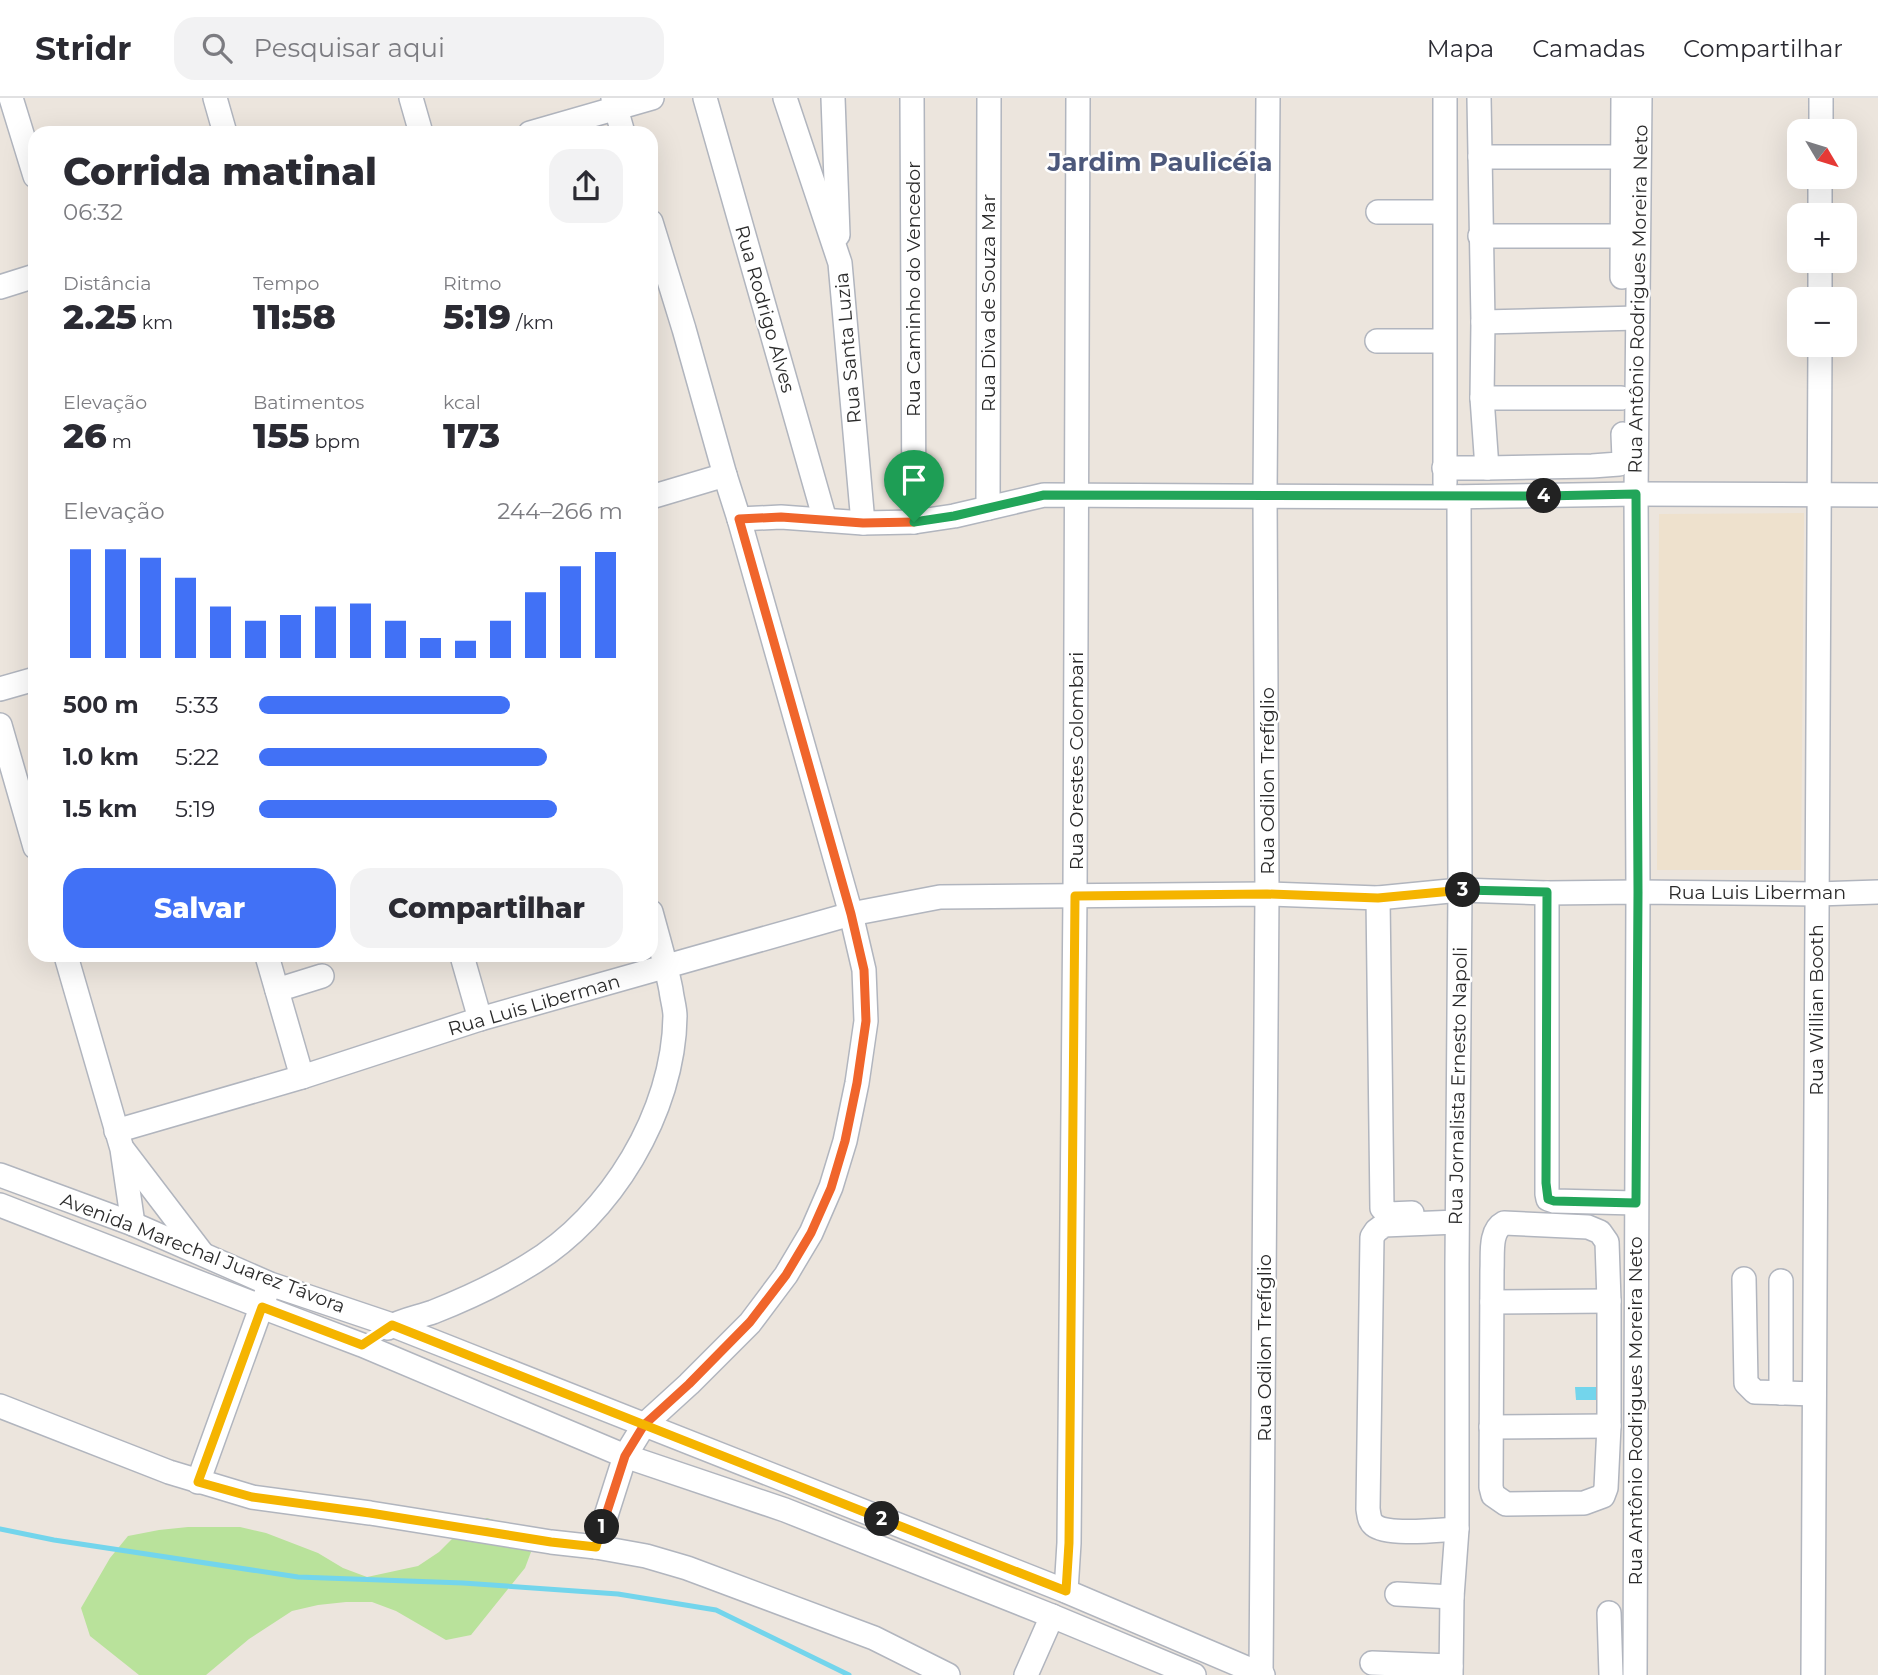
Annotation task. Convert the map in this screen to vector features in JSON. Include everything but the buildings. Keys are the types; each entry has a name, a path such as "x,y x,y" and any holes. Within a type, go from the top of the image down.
{"street":[{"path":"11,98 28,153"},
{"path":"215,98 223,126"},
{"path":"411,98 419,126"},
{"path":"550,126 614,103 652,98"},
{"name":"Rua Rodrigo Alves","path":"705,98 825,520"},
{"name":"Rua Santa Luzia","path":"785,98 840,263 863,523"},
{"path":"833,98 840,263"},
{"name":"Rua Caminho do Vencedor","path":"912,98 914,522"},
{"name":"Rua Diva de Souza Mar","path":"988,508 989,98"},
{"name":"Rua Orestes Colombari","path":"1066,1591 1069,1543 1075,896 1078,98"},
{"name":"Rua Odilon Trefíglio","path":"1262,1674 1268,98"},
{"name":"Rua Jornalista Ernesto Napoli","path":"1445,98 1444,468 1452,497 1460,890 1457,1529 1452,1597 1451,1670"},
{"path":"1479,98 1482,398 1487,468"},
{"path":"1444,468 1592,466 1619,464 1623,459 1621,398 1630,318 1622,236 1623,98"},
{"name":"Rua Antônio Rodrigues Moreira Neto","path":"1635,1675 1638,892 1636,494 1630,318 1640,98"},
{"path":"1821,98 1821,119"},
{"path":"614,103 621,126"},
{"path":"1480,157 1622,157"},
{"path":"1378,212 1444,212"},
{"path":"1480,236 1622,236"},
{"path":"596,1547 625,1456 644,1425 750,1322 786,1275 811,1233 831,1188 845,1141 866,1021 864,970 851,914 658,245"},
{"path":"0,287 28,278"},
{"path":"1483,323 1630,318"},
{"path":"1377,341 1444,341"},
{"name":"Rua Willian Booth","path":"1813,1675 1819,357"},
{"path":"1482,398 1621,398"},
{"path":"658,495 725,475"},
{"path":"739,519 781,517 863,523 914,522 954,516 1044,495 1878,495"},
{"path":"0,689 28,681"},
{"path":"0,725 28,823"},
{"name":"Rua Luis Liberman","path":"119,1140 480,1019 851,914 940,897 1267,894 1378,898 1460,890 1817,894 1878,892"},
{"path":"1547,892 1548,1199 1636,1203"},
{"path":"1378,898 1381,1208 1390,1215 1457,1216"},
{"path":"362,1345 392,1325 435,1311 531,1264 570,1235 611,1191 641,1145 660,1099 673,1048 675,1014 667,967 658,936"},
{"path":"68,962 119,1140 132,1224"},
{"path":"269,962 302,1077"},
{"path":"464,962 480,1019"},
{"path":"277,990 322,976"},
{"path":"119,1140 202,1254"},
{"name":"Avenida Marechal Juarez Távora","path":"0,1175 132,1224 270,1284 392,1325 1066,1591 1262,1674"},
{"name":"Avenida Marechal Juarez Távora","path":"0,1205 362,1345 625,1456 785,1510 1194,1675"},
{"path":"1457,1216 1384,1225 1372,1237 1368,1509 1369,1518 1374,1525 1384,1529 1457,1529"},
{"path":"1512,1223 1588,1227 1600,1232 1607,1242 1609,1361 1606,1488 1605,1494 1596,1500 1584,1503 1506,1504 1493,1495 1492,1302 1493,1240 1500,1225 1512,1223"},
{"path":"1744,1279 1746,1383 1755,1392 1814,1394"},
{"path":"1781,1281 1781,1393"},
{"path":"198,1482 270,1284"},
{"path":"1492,1302 1609,1301"},
{"path":"1609,1361 1635,1360"},
{"path":"0,1406 198,1482 252,1497 646,1556 712,1577 874,1638 948,1675"},
{"path":"1491,1427 1608,1426"},
{"path":"1397,1594 1452,1597"},
{"path":"1609,1613 1611,1675"},
{"path":"1026,1675 1052,1616"},
{"path":"1372,1663 1451,1670"}],"shaded area":[{"path":"1804,513 1801,870 1657,870 1659,514"}],"green space":[{"path":"487,1518 512,1526 534,1544 525,1568 471,1635 446,1640 396,1611 372,1602 318,1605 292,1611 249,1639 206,1675 139,1675 90,1636 81,1608 110,1558 128,1536 188,1527 240,1527 266,1533 318,1553 343,1568 367,1577 418,1566 439,1552 462,1529"}],"water":[{"path":"1575,1387 1599,1387 1599,1400 1576,1400"}],"waterway":[{"path":"0,1529 54,1540 298,1577 463,1583 618,1594 716,1610 849,1675"}],"district":[{"name":"Jardim Paulicéia","path":"1160,162"}],"route":[{"path":"914,522 863,523 781,517 739,519 851,914 864,970 866,1021 845,1141 831,1188 811,1233 786,1275 750,1322 644,1425 625,1456 596,1547 252,1497 198,1482 262,1307 362,1345 392,1325 644,1425 1066,1591 1069,1556 1075,896 1267,894 1378,898 1460,890 1547,892 1548,1199 1636,1203 1636,494 1445,497 1044,495 954,516 914,522"}]}
